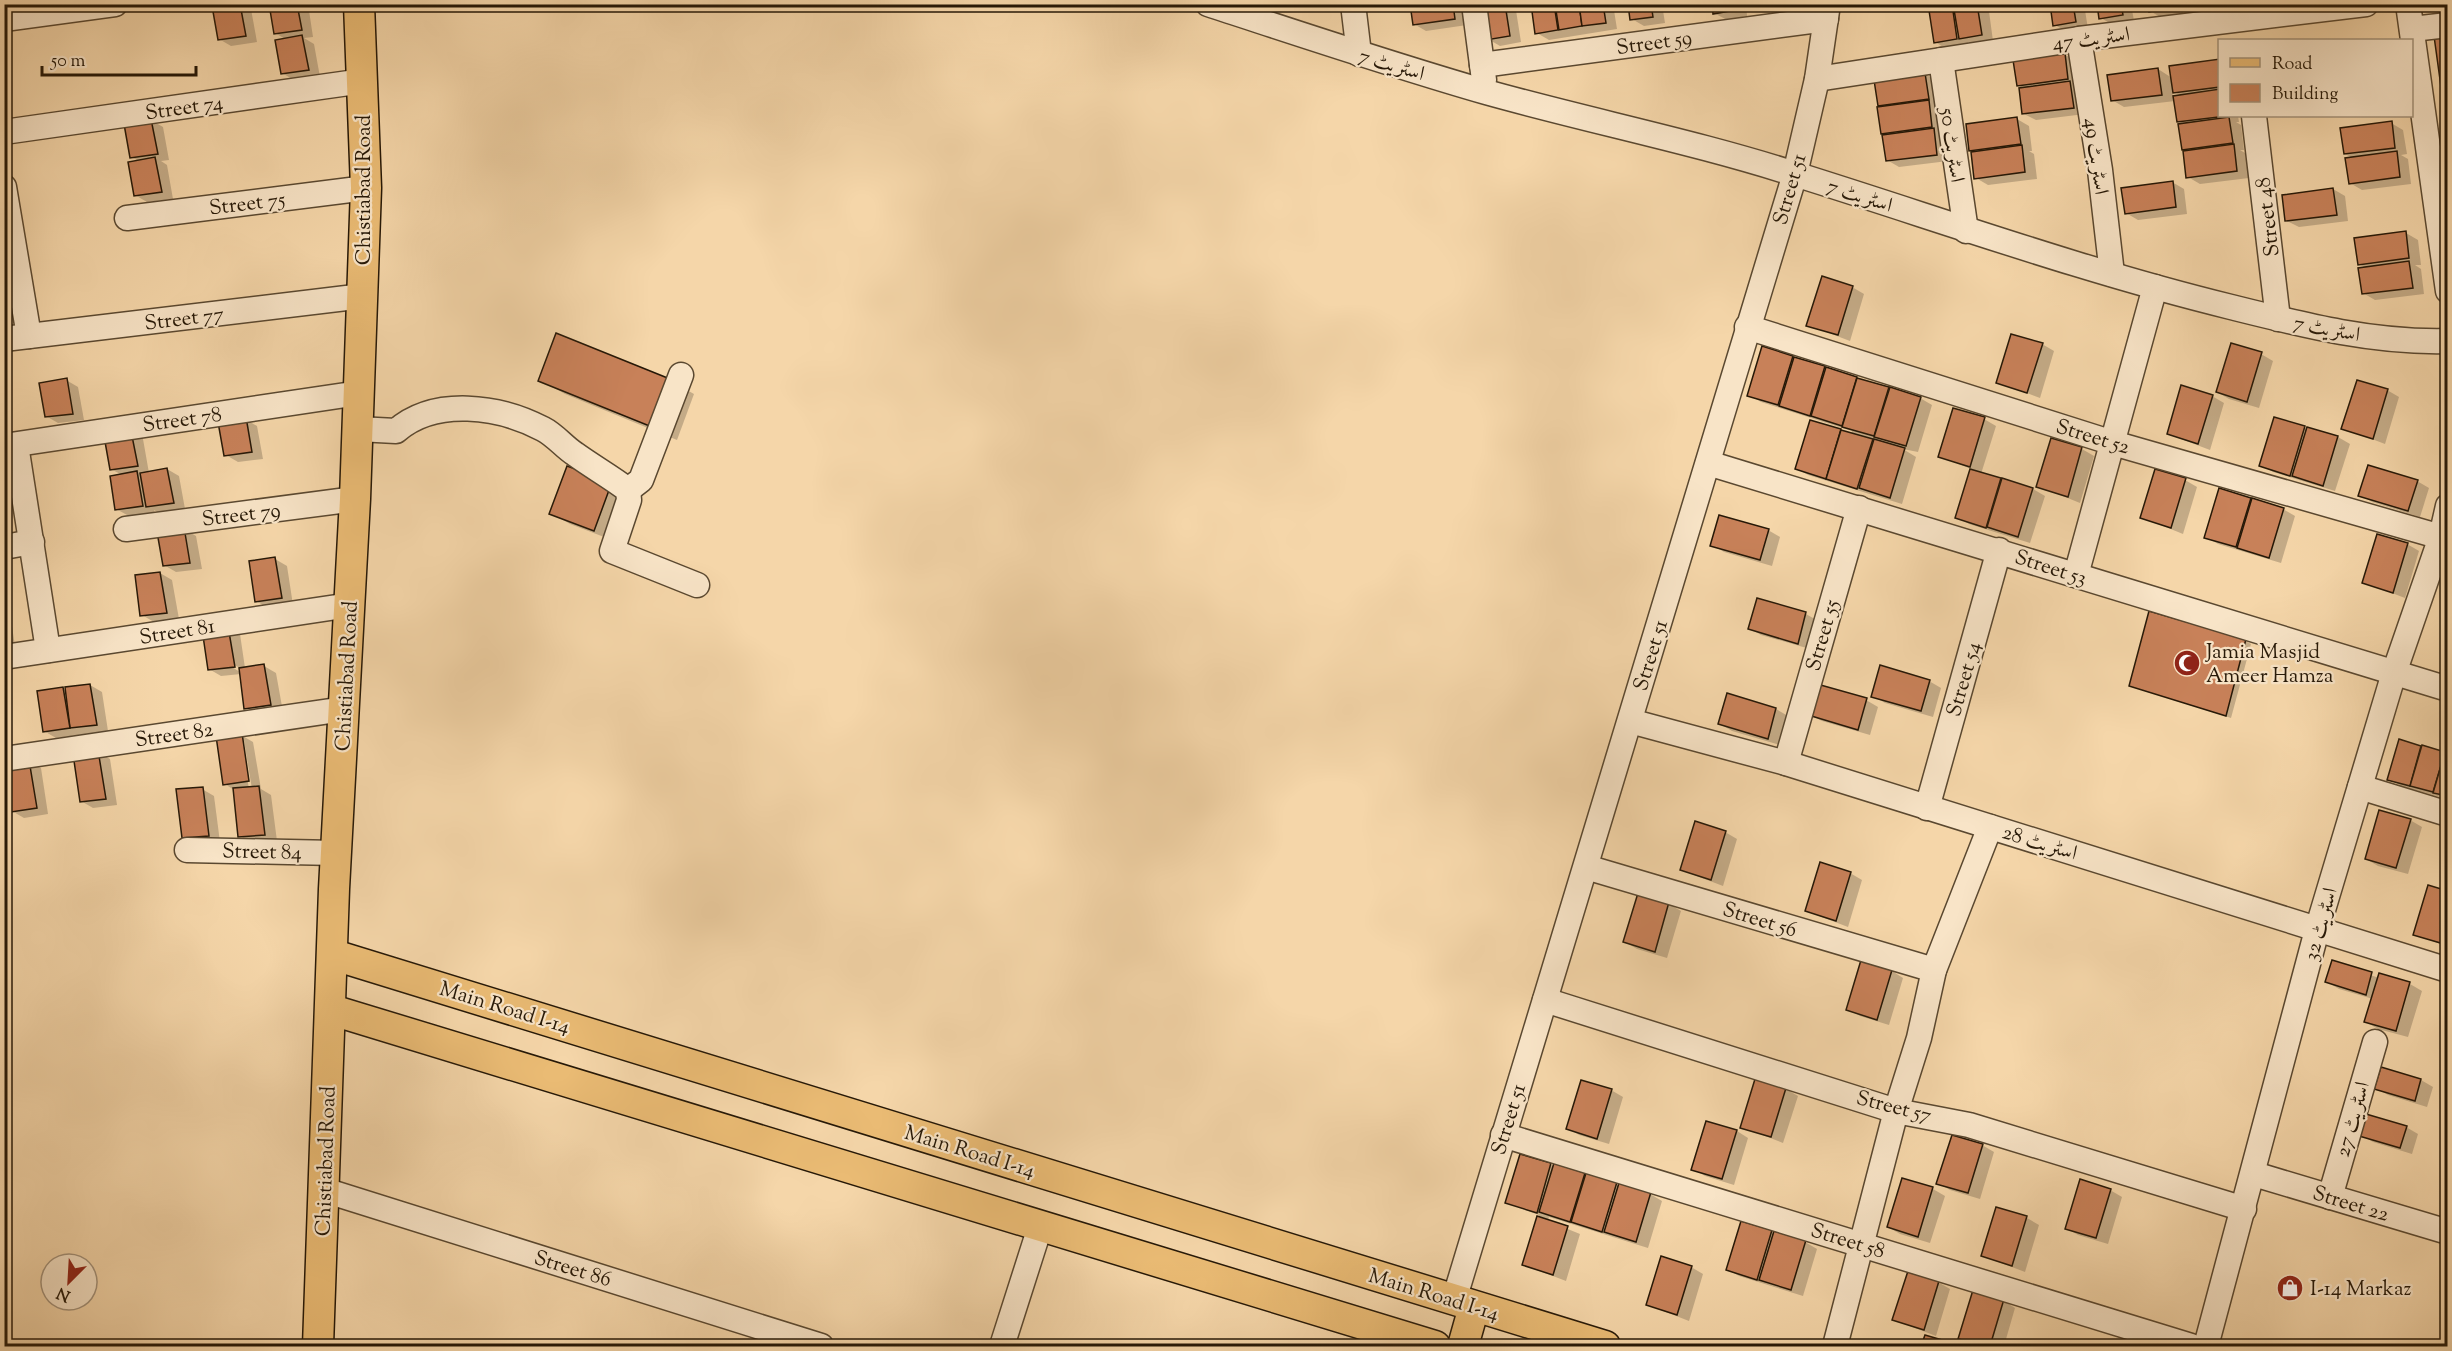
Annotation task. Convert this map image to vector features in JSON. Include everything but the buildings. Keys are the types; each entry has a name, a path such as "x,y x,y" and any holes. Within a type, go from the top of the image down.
{"main road":[{"name":"Chistiabad Road","path":"318,1347 336,853 345,709 363,296 366,188 359,4"},
{"name":"Main Road I-14","path":"334,955 1605,1347"},
{"path":"332,1010 1435,1347"},
{"path":"1462,1347 1464,1304"}],"street":[{"path":"4,19 115,4"},
{"path":"1353,4 1359,54"},
{"path":"1474,4 1485,92"},
{"name":"اسٹریٹ 47","path":"1817,79 2079,39 2242,31 2366,4"},
{"path":"2408,4 2438,169 2448,291"},
{"name":"اسٹریٹ 7","path":"1215,6 1359,54 1485,92 1795,174 1966,231 2155,287 2327,331 2390,340 2448,341"},
{"name":"Street 59","path":"1482,65 1827,12"},
{"name":"Street 51","path":"1464,1304 1503,1135 1795,174 1817,79 1827,12"},
{"path":"2412,29 2448,24"},
{"name":"اسٹریٹ 49","path":"2079,39 2100,170 2112,274"},
{"name":"اسٹریٹ 50","path":"1941,60 1966,231"},
{"name":"Street 74","path":"4,132 363,81"},
{"name":"Street 48","path":"2254,117 2278,319"},
{"path":"4,187 9,234 29,336"},
{"name":"Street 75","path":"127,218 366,188"},
{"path":"2076,575 2155,287"},
{"name":"Street 77","path":"4,339 363,296"},
{"name":"Street 52","path":"1747,327 2114,442 2441,537"},
{"path":"628,490 641,480 681,375"},
{"name":"Street 78","path":"10,446 359,393"},
{"path":"358,429 396,431 411,418 457,408 505,413 545,429 575,454 605,472 628,490 629,500 612,551 697,585"},
{"path":"10,446 32,542 48,650"},
{"name":"Street 53","path":"1708,463 2448,689"},
{"name":"Street 79","path":"126,529 355,500"},
{"name":"اسٹریٹ 32","path":"2206,1347 2254,1174 2317,930 2394,673 2441,537 2448,506"},
{"name":"Street 55","path":"1785,763 1859,508"},
{"path":"4,547 32,542"},
{"name":"Street 54","path":"1927,808 1999,550"},
{"name":"Street 81","path":"4,657 350,604"},
{"name":"Street 82","path":"4,759 345,709"},
{"name":"اسٹریٹ 28","path":"1630,721 1785,763 2448,970"},
{"path":"2360,787 2448,814"},
{"path":"1835,1347 1896,1111 1919,1038 1934,970 1990,827"},
{"name":"Street 84","path":"187,850 336,853"},
{"name":"Street 56","path":"1586,867 1934,970"},
{"name":"Street 57","path":"1545,1000 1896,1111 1969,1125 2244,1209"},
{"name":"اسٹریٹ 27","path":"2330,1197 2375,1042"},
{"name":"Street 58","path":"1503,1135 2191,1347"},
{"name":"Street 22","path":"2254,1174 2448,1232"},
{"name":"Street 86","path":"324,1190 821,1347"},
{"path":"1002,1347 1040,1227"}],"place":[{"name":"Jamia Masjid Ameer Hamza","path":"2187,663"},
{"name":"I-14 Markaz","path":"2290,1288"}]}
